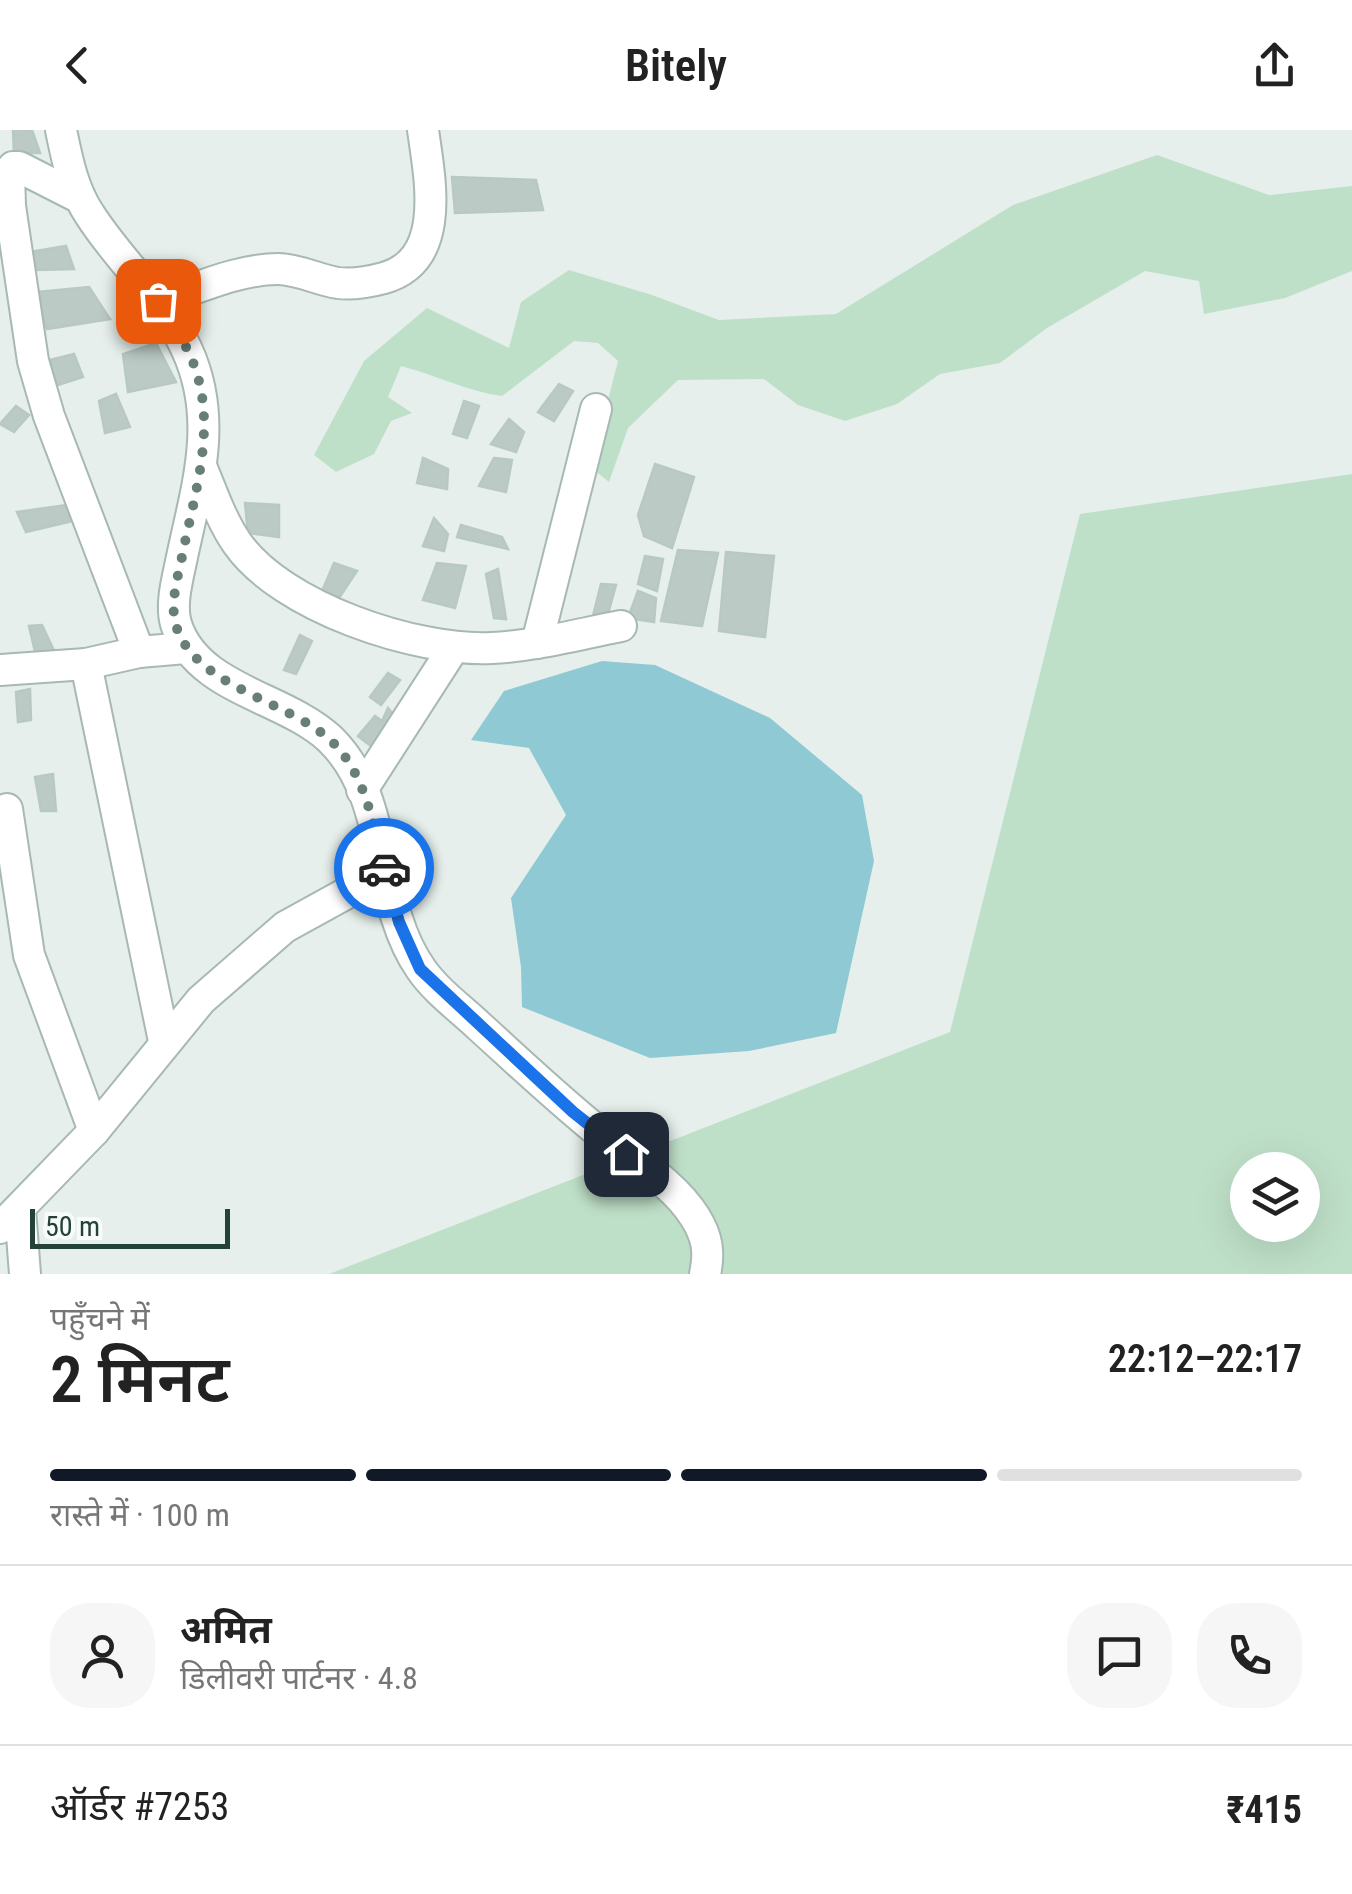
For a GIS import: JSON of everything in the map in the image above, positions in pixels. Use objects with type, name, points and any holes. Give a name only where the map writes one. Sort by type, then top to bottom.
[{"type":"street","points":[[61,130],[80,198],[158,301],[187,349],[200,386],[206,429],[176,585],[174,620],[186,648],[218,676],[302,720],[330,740],[362,790],[399,922],[420,969],[573,1112],[679,1195],[708,1242],[704,1274]]},
{"type":"street","points":[[158,301],[248,272],[280,269],[337,283],[366,283],[408,267],[421,253],[427,236],[430,202],[423,130]]},
{"type":"street","points":[[80,198],[19,167],[5,168],[33,362],[49,416],[140,652]]},
{"type":"street","points":[[537,642],[596,409]]},
{"type":"street","points":[[201,466],[238,544],[256,566],[290,590],[336,614],[454,648],[493,648],[621,626]]},
{"type":"street","points":[[0,670],[86,664],[140,652],[186,648]]},
{"type":"street","points":[[362,790],[454,648]]},
{"type":"street","points":[[86,664],[164,1041]]},
{"type":"street","points":[[7,809],[30,955],[94,1131]]},
{"type":"street","points":[[25,1274],[10,1218],[94,1131],[164,1041],[201,1000],[284,927],[385,872]]},
{"type":"green space","points":[[1157,155],[1269,195],[1352,186],[1352,271],[1285,298],[1204,314],[1199,281],[1145,271],[1047,328],[1000,363],[940,374],[897,404],[845,421],[798,405],[764,379],[678,380],[628,428],[609,482],[584,462],[606,408],[618,361],[598,343],[574,341],[502,396],[401,366],[388,397],[412,413],[391,421],[374,454],[336,472],[314,455],[364,361],[427,308],[509,348],[521,302],[569,270],[719,320],[836,314],[1013,205]]},
{"type":"green space","points":[[1352,474],[1352,1274],[329,1274],[950,1032],[1080,514]]},
{"type":"water","points":[[602,661],[655,665],[770,718],[862,795],[874,861],[836,1033],[749,1051],[650,1058],[522,1007],[521,967],[511,898],[566,815],[529,748],[471,740],[504,691]]},
{"type":"building","points":[[13,130],[32,130],[40,153],[14,153]]},
{"type":"building","points":[[452,177],[536,180],[543,210],[455,213]]},
{"type":"building","points":[[66,246],[74,269],[34,270],[30,252]]},
{"type":"building","points":[[89,287],[110,319],[47,329],[36,292]]},
{"type":"building","points":[[156,343],[176,382],[128,392],[123,354]]},
{"type":"building","points":[[74,354],[83,377],[52,387],[46,361]]},
{"type":"building","points":[[559,384],[573,391],[554,421],[538,412]]},
{"type":"building","points":[[116,394],[130,427],[105,433],[99,401]]},
{"type":"building","points":[[464,401],[479,406],[467,438],[453,434]]},
{"type":"building","points":[[16,406],[29,415],[14,432],[0,424]]},
{"type":"building","points":[[509,419],[524,432],[516,452],[491,444]]},
{"type":"building","points":[[423,458],[448,469],[447,489],[417,483]]},
{"type":"building","points":[[494,458],[512,460],[506,492],[479,486]]},
{"type":"building","points":[[655,464],[694,477],[672,548],[644,536],[638,515]]},
{"type":"building","points":[[245,503],[279,505],[279,537],[248,533]]},
{"type":"building","points":[[66,505],[73,521],[26,532],[17,512]]},
{"type":"building","points":[[434,518],[448,534],[444,551],[423,546]]},
{"type":"building","points":[[461,525],[502,537],[508,549],[457,537]]},
{"type":"building","points":[[678,550],[718,553],[702,626],[661,621]]},
{"type":"building","points":[[726,552],[774,556],[765,637],[719,631]]},
{"type":"building","points":[[645,556],[663,559],[657,591],[638,584]]},
{"type":"building","points":[[334,563],[357,571],[337,601],[320,596]]},
{"type":"building","points":[[437,563],[466,566],[455,608],[423,600]]},
{"type":"building","points":[[498,569],[506,619],[494,618],[486,574]]},
{"type":"building","points":[[601,584],[616,585],[606,621],[593,616]]},
{"type":"building","points":[[638,591],[656,598],[654,622],[628,618]]},
{"type":"building","points":[[42,625],[56,655],[37,660],[29,626]]},
{"type":"building","points":[[300,635],[312,641],[296,674],[284,670]]},
{"type":"building","points":[[388,673],[400,680],[381,705],[370,697]]},
{"type":"building","points":[[30,689],[31,720],[18,722],[16,692]]},
{"type":"building","points":[[388,708],[393,714],[372,747],[358,736],[375,716],[382,721]]},
{"type":"building","points":[[53,774],[56,811],[41,811],[35,777]]},
{"type":"way so far","points":[[158,301],[187,349],[200,386],[206,429],[176,585],[174,620],[186,648],[218,676],[302,720],[330,740],[354,772],[369,804],[384,868]]},
{"type":"route","points":[[384,868],[399,922],[420,969],[573,1112],[626,1154]]}]
